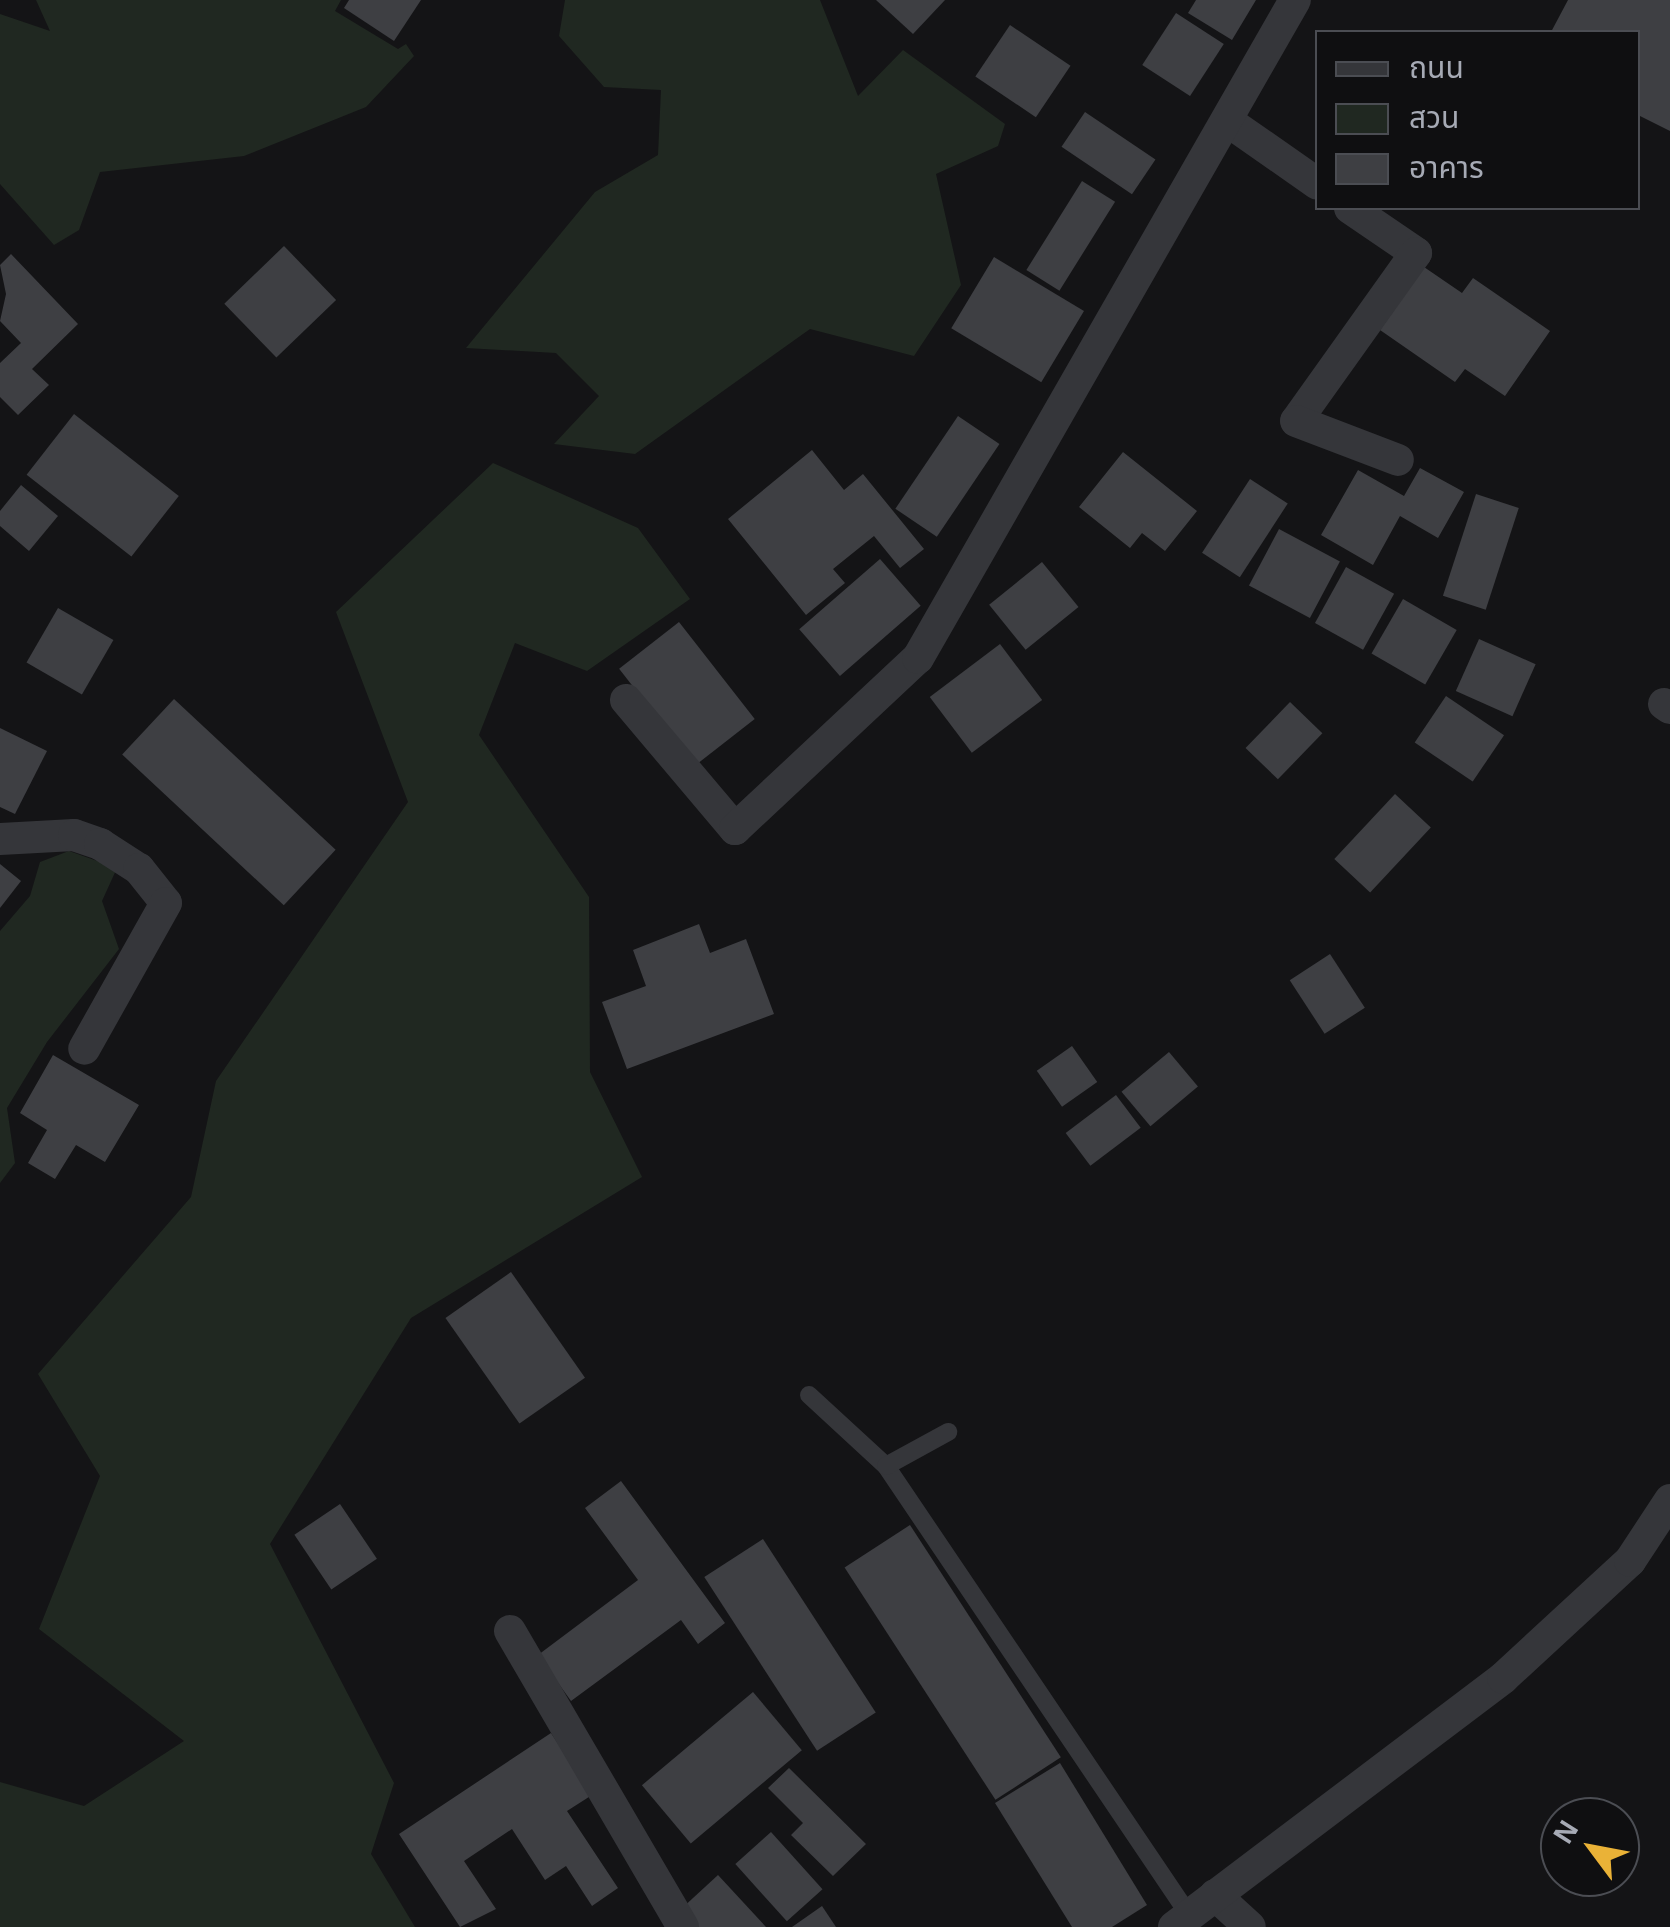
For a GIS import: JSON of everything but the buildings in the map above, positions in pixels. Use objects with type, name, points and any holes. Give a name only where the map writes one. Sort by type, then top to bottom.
[{"type":"street","points":[[626,700],[735,829],[918,658],[1296,0]]},
{"type":"street","points":[[1229,122],[1315,182]]},
{"type":"street","points":[[1353,210],[1416,253],[1296,422],[1398,460]]},
{"type":"street","points":[[0,839],[87,839],[139,869],[166,902],[84,1049]]},
{"type":"street","points":[[1193,1912],[1503,1678],[1630,1561],[1670,1500]]},
{"type":"street","points":[[510,1631],[683,1927]]},
{"type":"street","points":[[1193,1912],[1250,1927]]},
{"type":"lane","points":[[810,1396],[886,1466],[1193,1912]]},
{"type":"lane","points":[[886,1466],[948,1432]]},
{"type":"green space","points":[[36,0],[341,0],[335,11],[398,49],[406,44],[414,56],[366,107],[244,156],[100,172],[79,230],[54,245],[0,184],[0,14],[50,31]]},
{"type":"green space","points":[[565,0],[820,0],[858,96],[903,50],[1005,124],[998,146],[936,174],[961,285],[914,356],[810,329],[635,454],[554,444],[599,396],[556,353],[466,348],[595,192],[658,155],[661,90],[604,87],[559,36]]},
{"type":"green space","points":[[493,463],[638,528],[690,599],[587,671],[515,643],[479,735],[589,897],[590,1072],[642,1177],[411,1318],[270,1544],[394,1783],[371,1854],[415,1927],[0,1927],[0,1782],[84,1806],[184,1741],[39,1629],[100,1476],[38,1374],[191,1197],[216,1081],[408,802],[336,612]]},
{"type":"green space","points":[[69,851],[117,868],[102,901],[119,949],[47,1042],[7,1108],[15,1163],[0,1183],[0,931],[30,896],[40,862]]}]
